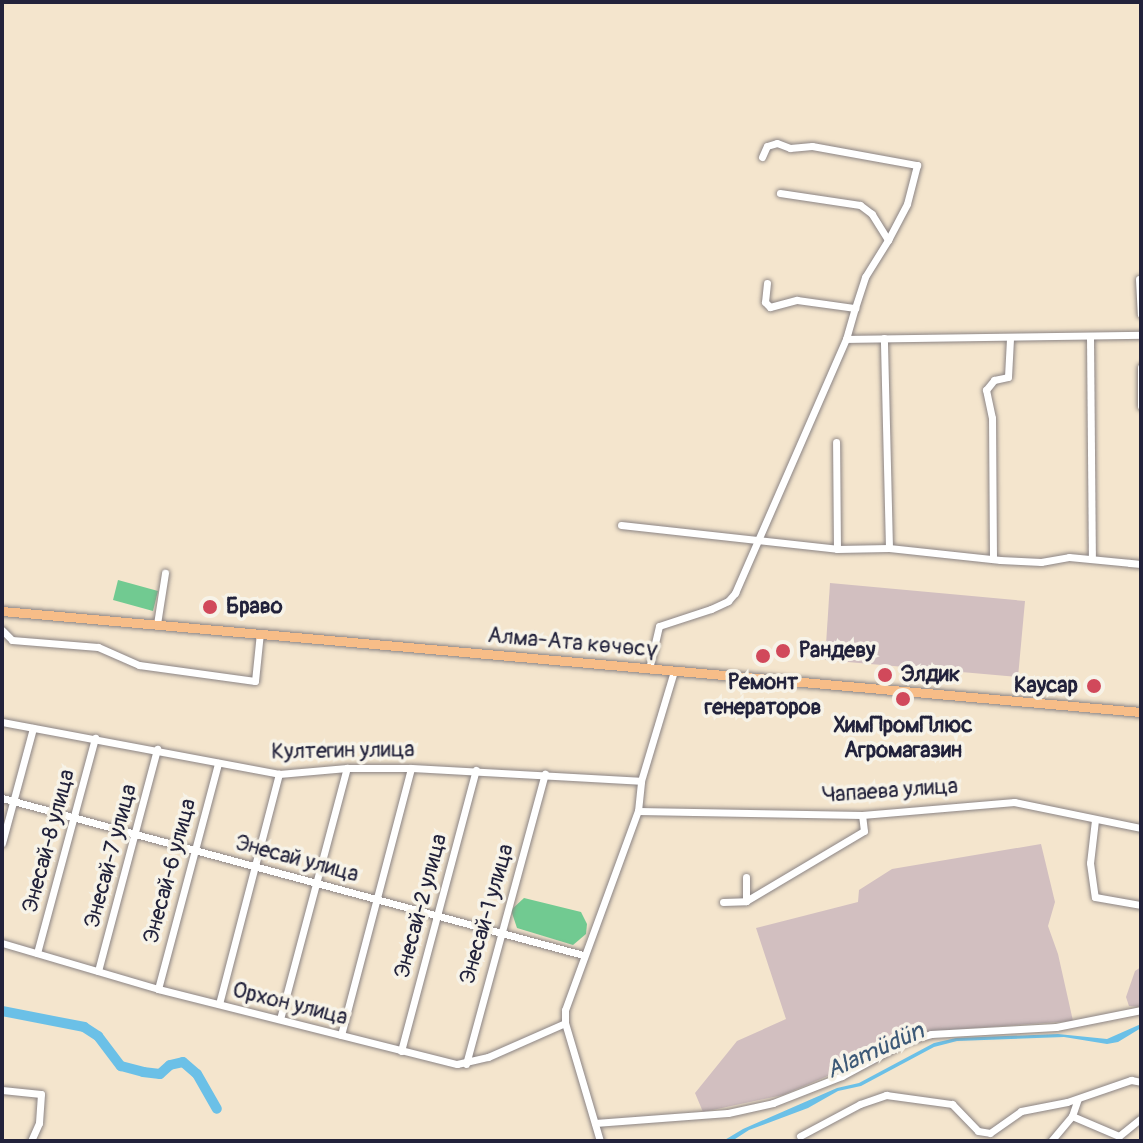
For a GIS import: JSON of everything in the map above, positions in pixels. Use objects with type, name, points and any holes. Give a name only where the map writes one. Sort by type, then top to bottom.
[{"type":"main road","name":"Алма-Ата көчөсү","points":[[2,611],[1141,712]]},
{"type":"street","points":[[649,669],[659,626],[679,622],[728,601],[735,593],[846,339],[865,277],[888,240],[914,183],[917,165],[913,161],[812,146],[790,148],[777,143],[767,146],[762,157]]},
{"type":"street","points":[[780,193],[860,205],[872,214],[888,240]]},
{"type":"street","points":[[1139,279],[1141,314]]},
{"type":"street","points":[[767,283],[765,302],[770,307],[797,300],[855,308]]},
{"type":"street","points":[[846,339],[1141,335]]},
{"type":"street","points":[[1090,337],[1092,559]]},
{"type":"street","points":[[884,338],[889,548]]},
{"type":"street","points":[[993,559],[992,418],[986,390],[994,380],[1008,377],[1010,338]]},
{"type":"street","points":[[1141,367],[1141,406]]},
{"type":"street","points":[[836,442],[837,549]]},
{"type":"street","points":[[621,525],[837,549],[889,548],[1033,562],[1069,557],[1141,564]]},
{"type":"street","points":[[157,624],[165,573]]},
{"type":"street","points":[[2,630],[12,640],[98,647],[139,665],[255,681],[260,633]]},
{"type":"street","points":[[600,1141],[565,1023],[565,1010],[638,811],[641,781],[674,671]]},
{"type":"street","name":"Култегин улица","points":[[2,722],[279,774],[347,768],[411,768],[641,781]]},
{"type":"street","points":[[2,843],[33,728]]},
{"type":"street","name":"Энесай-8 улица","points":[[37,953],[95,738]]},
{"type":"street","name":"Энесай-7 улица","points":[[98,971],[157,749]]},
{"type":"street","name":"Энесай-6 улица","points":[[158,989],[218,763]]},
{"type":"street","points":[[280,1019],[347,768]]},
{"type":"street","points":[[341,1035],[411,768]]},
{"type":"street","name":"Энесай-2 улица","points":[[401,1051],[476,770]]},
{"type":"street","points":[[219,1004],[279,774]]},
{"type":"street","name":"Энесай-1 улица","points":[[466,1064],[545,774]]},
{"type":"street","name":"Энесай улица","points":[[2,798],[583,955]]},
{"type":"street","name":"Чапаева улица","points":[[638,811],[862,815],[1014,802],[1141,828]]},
{"type":"street","points":[[723,902],[746,901],[864,831],[862,815]]},
{"type":"street","points":[[1095,820],[1090,863],[1095,897],[1141,905]]},
{"type":"street","points":[[746,877],[746,901]]},
{"type":"street","name":"Орхон улица","points":[[2,943],[158,989],[401,1051],[466,1064]]},
{"type":"street","points":[[595,1123],[728,1113],[773,1103],[842,1076],[907,1041],[931,1034],[1056,1027],[1141,1010]]},
{"type":"street","points":[[466,1064],[565,1023]]},
{"type":"street","points":[[800,1136],[860,1104],[886,1095],[952,1104],[978,1131],[990,1133],[1021,1111],[1078,1099],[1131,1080],[1141,1082]]},
{"type":"street","points":[[2,1090],[41,1094],[39,1123],[31,1141]]},
{"type":"street","points":[[1051,1141],[1072,1116],[1078,1099]]},
{"type":"street","points":[[1072,1116],[1119,1136],[1141,1118]]},
{"type":"shaded area","points":[[830,583],[1025,601],[1018,677],[825,660]]},
{"type":"shaded area","points":[[1041,844],[1055,902],[1048,926],[1058,954],[1073,1021],[948,1030],[877,1055],[783,1095],[703,1112],[695,1093],[737,1041],[786,1019],[756,928],[858,902],[859,890],[892,869]]},
{"type":"shaded area","points":[[1141,967],[1141,1007],[1129,1006],[1126,997],[1135,971]]},
{"type":"green space","points":[[118,580],[158,591],[153,611],[113,600]]},
{"type":"green space","points":[[524,898],[581,912],[587,924],[586,934],[573,945],[517,928],[511,910]]},
{"type":"water","points":[[1141,1024],[1141,1028],[1118,1042],[1107,1044],[1064,1037],[957,1041],[934,1047],[861,1086],[838,1091],[808,1108],[749,1130],[732,1141],[723,1141],[743,1129],[837,1088],[859,1083],[934,1043],[956,1038],[1058,1034],[1107,1039]]},
{"type":"waterway","name":"Alamüdün","points":[[2,1011],[84,1027],[98,1036],[121,1066],[160,1074],[170,1065],[183,1062],[197,1074],[217,1109]]},
{"type":"place","name":"Браво","points":[[210,607]]},
{"type":"place","name":"Рандеву","points":[[783,651]]},
{"type":"place","name":"Ремонт генераторов","points":[[763,656]]},
{"type":"place","name":"Элдик","points":[[885,675]]},
{"type":"place","name":"Каусар","points":[[1094,686]]},
{"type":"place","name":"ХимПромПлюс Агромагазин","points":[[903,699]]}]
